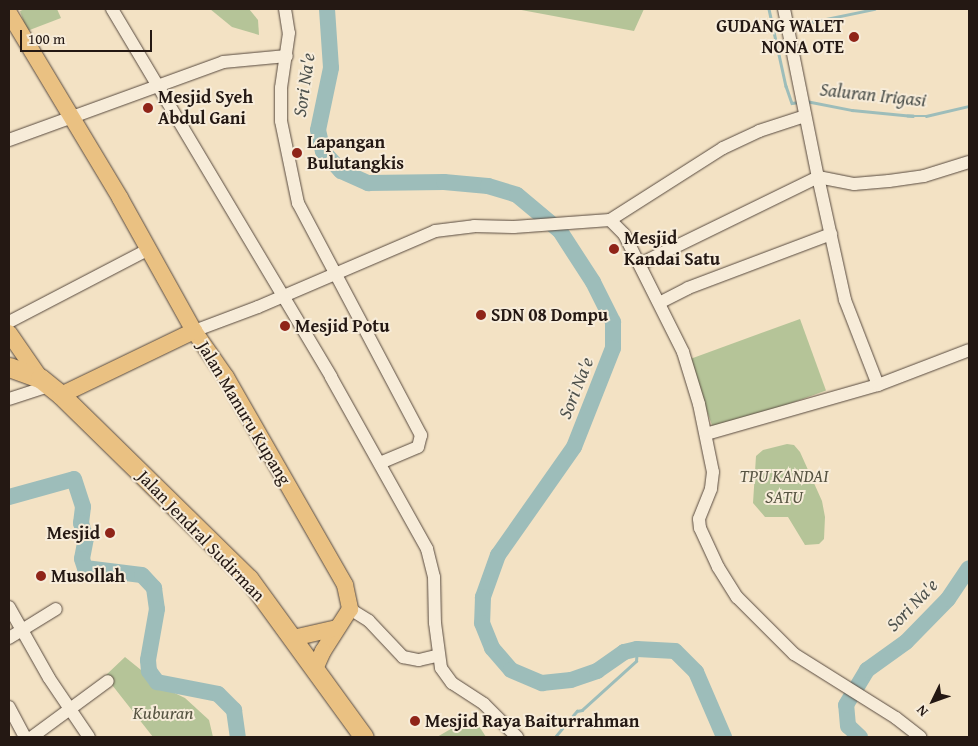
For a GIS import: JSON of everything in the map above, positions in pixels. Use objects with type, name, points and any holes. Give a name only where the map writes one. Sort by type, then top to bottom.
[{"type":"highway","name":"Jalan Jendral Sudirman","points":[[9,366],[50,386],[248,579],[364,737]]},
{"type":"main road","points":[[9,13],[149,249],[194,331]]},
{"type":"main road","name":"Jalan Manuru Kupang","points":[[50,386],[194,331],[226,377],[337,570],[345,585],[350,609]]},
{"type":"main road","points":[[9,334],[50,386]]},
{"type":"main road","points":[[315,670],[337,628],[350,609]]},
{"type":"main road","points":[[293,638],[337,628]]},
{"type":"street","points":[[112,9],[380,463],[432,561],[437,656],[452,683],[484,704],[517,737]]},
{"type":"street","points":[[285,9],[289,28],[280,103],[286,152],[304,218],[421,435],[418,447],[380,463]]},
{"type":"street","points":[[784,9],[845,300],[878,386]]},
{"type":"street","points":[[9,140],[223,62],[287,56]]},
{"type":"street","points":[[194,331],[283,296],[435,231],[474,226],[514,227],[589,220],[610,220],[728,145],[805,116]]},
{"type":"street","points":[[640,264],[818,177],[854,184],[889,181],[924,176],[969,162]]},
{"type":"street","points":[[610,220],[624,234],[661,302],[683,352],[706,434],[713,480],[699,519],[706,544],[737,597],[764,627],[819,672],[896,718],[920,737]]},
{"type":"street","points":[[661,302],[688,288],[831,234]]},
{"type":"street","points":[[9,334],[149,249]]},
{"type":"street","points":[[706,434],[878,386],[969,350]]},
{"type":"street","points":[[9,399],[50,386]]},
{"type":"street","points":[[9,607],[21,632],[89,737]]},
{"type":"street","points":[[9,638],[56,609]]},
{"type":"street","points":[[350,609],[369,622],[403,657],[419,660],[437,656]]},
{"type":"street","points":[[32,737],[71,711],[108,681]]},
{"type":"street","points":[[9,707],[25,737]]},
{"type":"green space","points":[[25,9],[57,9],[61,18],[27,31],[20,11]]},
{"type":"green space","points":[[210,9],[249,9],[258,20],[259,35],[232,27]]},
{"type":"green space","points":[[516,9],[644,9],[634,31]]},
{"type":"green space","points":[[800,319],[826,390],[714,431],[688,360]]},
{"type":"green space","name":"TPU KANDAI SATU","points":[[787,444],[794,445],[800,452],[822,501],[825,517],[824,539],[819,544],[805,545],[788,517],[765,517],[753,503],[756,456],[763,450]]},
{"type":"green space","name":"Kuburan","points":[[125,657],[162,687],[185,698],[209,720],[213,737],[153,737],[105,676]]},
{"type":"green space","points":[[468,719],[477,723],[486,737],[437,737]]},
{"type":"waterway","name":"Sori Na'e","points":[[327,9],[331,68],[318,130],[323,151],[341,171],[368,183],[444,182],[488,186],[517,195],[560,231],[593,282],[613,322],[613,348],[574,447],[498,555],[483,597],[482,623],[492,648],[511,670],[542,683],[571,680],[597,671],[624,652],[637,649],[675,651],[696,672],[724,737]]},
{"type":"waterway","points":[[769,9],[786,86],[792,103],[798,102]]},
{"type":"waterway","points":[[792,26],[874,9]]},
{"type":"waterway","name":"Saluran Irigasi","points":[[806,101],[852,110],[913,116],[908,116],[926,116],[969,106]]},
{"type":"waterway","points":[[9,497],[74,479],[83,507],[81,523],[86,538],[82,559],[85,568],[142,575],[154,588],[157,609],[148,660],[149,671],[157,682],[218,694],[234,710],[238,737]]},
{"type":"waterway","name":"Sori Na'e","points":[[860,737],[848,726],[846,705],[867,670],[906,642],[948,599],[969,568]]},
{"type":"waterway","points":[[555,737],[577,711],[582,710],[636,661],[637,649]]},
{"type":"place","name":"GUDANG WALET NONA OTE","points":[[854,37]]},
{"type":"place","name":"Mesjid Syeh Abdul Gani","points":[[148,108]]},
{"type":"place","name":"Lapangan Bulutangkis","points":[[297,153]]},
{"type":"place","name":"Mesjid Kandai Satu","points":[[614,249]]},
{"type":"place","name":"SDN 08 Dompu","points":[[481,315]]},
{"type":"place","name":"Mesjid Potu","points":[[285,326]]},
{"type":"place","name":"Mesjid","points":[[110,533]]},
{"type":"place","name":"Musollah","points":[[41,576]]},
{"type":"place","name":"Mesjid Raya Baiturrahman","points":[[415,721]]}]
